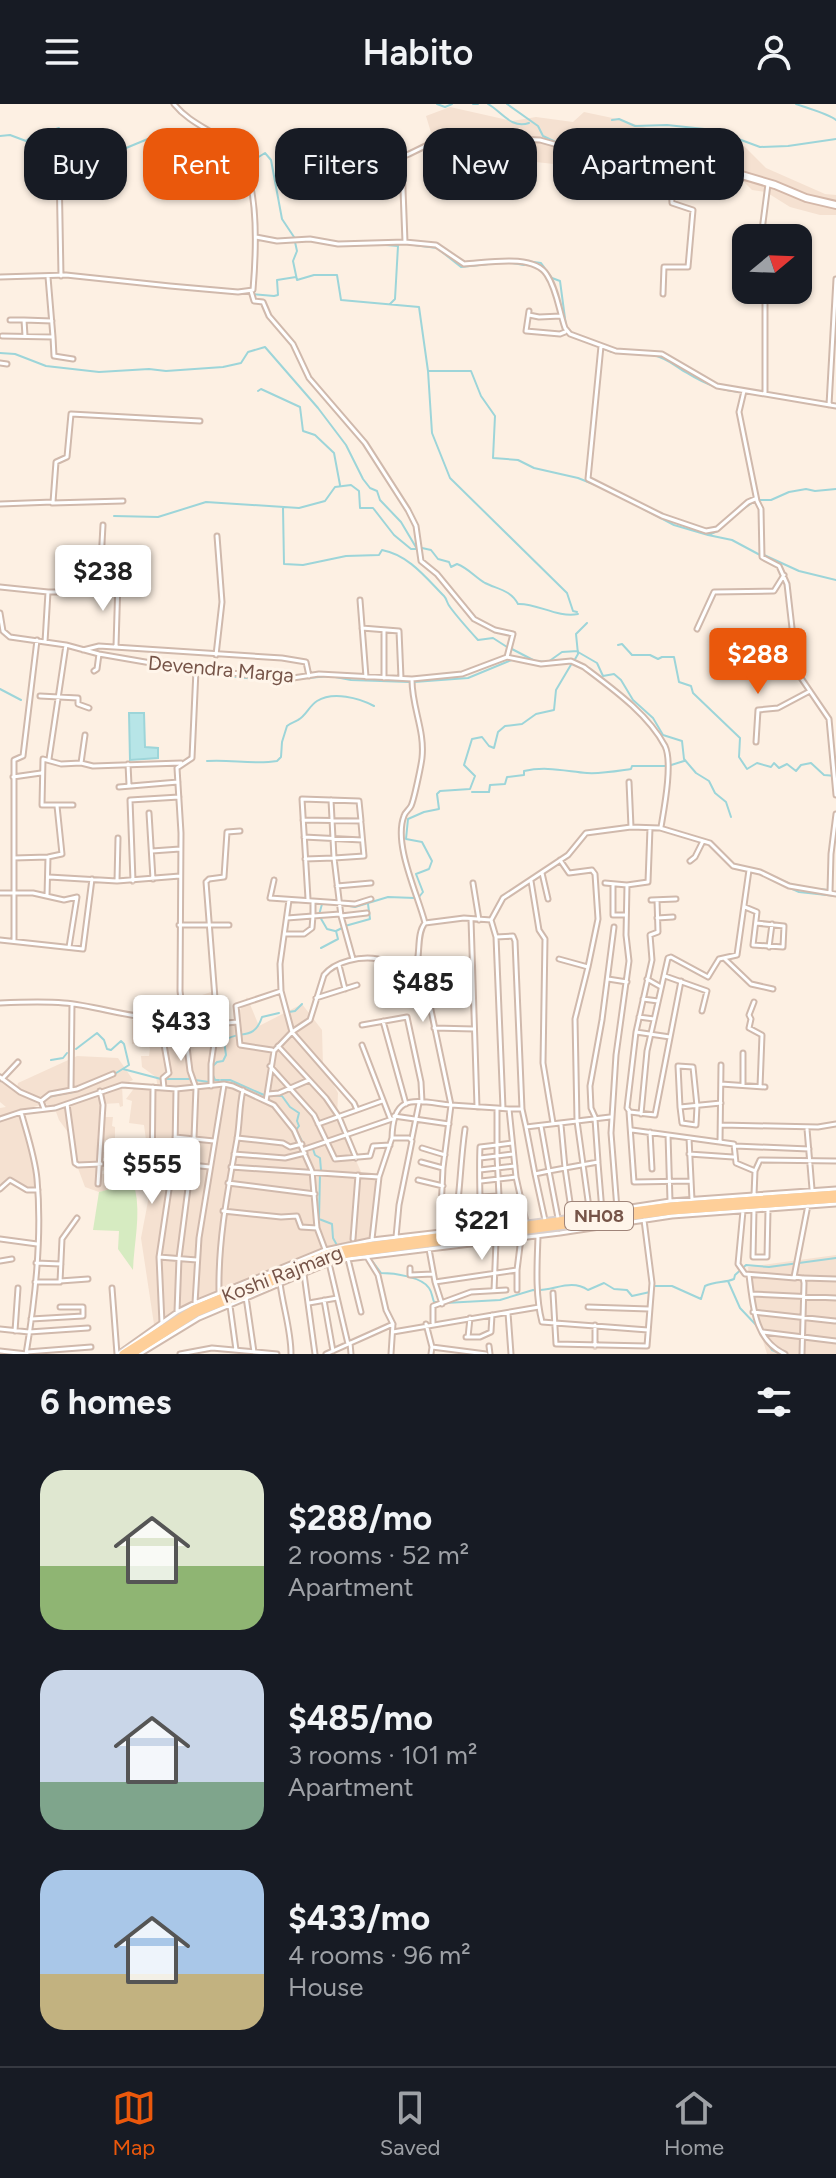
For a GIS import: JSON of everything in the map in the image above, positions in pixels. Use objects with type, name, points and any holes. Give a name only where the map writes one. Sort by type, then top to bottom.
[{"type":"main road","name":"Koshi Rajmarg","points":[[132,1354],[178,1317],[327,1256],[381,1241],[440,1240],[590,1218],[836,1196]]},
{"type":"main road","name":"Koshi Rajmarg","points":[[640,1214],[692,1202],[742,1203]]},
{"type":"main road","name":"Koshi Rajmarg","points":[[503,1232],[521,1235],[538,1233],[590,1218]]},
{"type":"main road","name":"Koshi Rajmarg","points":[[362,1248],[423,1247],[440,1240]]},
{"type":"main road","name":"Koshi Rajmarg","points":[[119,1354],[144,1343]]},
{"type":"street","points":[[174,104],[183,116],[234,149],[242,163],[251,195],[256,237],[251,293],[256,303],[263,302],[269,316],[293,344],[309,378],[371,452],[414,521],[421,561],[437,574],[471,617],[495,630],[513,634],[507,657],[549,664],[571,661],[584,667],[652,725],[666,749],[667,802],[660,828]]},
{"type":"street","points":[[405,242],[404,156],[450,134],[463,132],[553,143]]},
{"type":"street","points":[[744,177],[836,205]]},
{"type":"street","points":[[763,224],[768,184]]},
{"type":"street","points":[[60,200],[61,276]]},
{"type":"street","points":[[663,294],[664,267],[688,267],[693,210],[672,203],[672,200]]},
{"type":"street","points":[[256,237],[277,241],[310,239],[338,244],[405,242],[440,246],[464,264],[509,261],[539,267],[552,283],[566,331],[616,351],[662,354],[708,382],[836,406]]},
{"type":"street","points":[[48,276],[54,356],[73,359]]},
{"type":"street","points":[[0,277],[61,276],[251,293]]},
{"type":"street","points":[[829,405],[836,279]]},
{"type":"street","points":[[765,304],[765,394]]},
{"type":"street","points":[[561,316],[539,317],[529,313],[526,331],[560,334],[566,331]]},
{"type":"street","points":[[10,320],[52,321]]},
{"type":"street","points":[[24,320],[25,336]]},
{"type":"street","points":[[2,336],[53,337]]},
{"type":"street","points":[[601,346],[588,479],[662,516],[706,531],[717,529],[748,502],[756,499]]},
{"type":"street","points":[[0,363],[7,364]]},
{"type":"street","points":[[744,391],[739,412],[756,499],[761,509],[762,557],[779,566],[784,575],[797,672],[829,719],[836,795]]},
{"type":"street","points":[[52,503],[56,462],[67,457],[70,414],[200,421]]},
{"type":"street","points":[[0,504],[123,501]]},
{"type":"street","points":[[100,580],[103,525]]},
{"type":"street","points":[[216,655],[222,602],[217,536]]},
{"type":"street","points":[[697,629],[714,592],[774,591],[784,575]]},
{"type":"street","points":[[0,587],[79,592],[85,583],[118,580],[116,647]]},
{"type":"street","points":[[45,642],[48,592]]},
{"type":"street","points":[[360,600],[366,677]]},
{"type":"street","name":"Devendra Marga","points":[[0,613],[7,636],[196,670],[272,678],[319,674],[412,679],[462,674],[507,657]]},
{"type":"street","points":[[362,628],[400,632],[401,678]]},
{"type":"street","points":[[384,630],[384,678]]},
{"type":"street","points":[[14,940],[14,759],[23,756],[37,640]]},
{"type":"street","points":[[49,759],[66,645]]},
{"type":"street","points":[[83,650],[99,646],[305,661],[309,676]]},
{"type":"street","points":[[94,671],[99,654]]},
{"type":"street","points":[[73,805],[42,805],[43,759],[61,764],[93,766],[189,762],[192,758],[196,670]]},
{"type":"street","points":[[412,679],[413,702],[421,727],[422,760],[412,804],[404,816],[402,838],[406,864],[420,899],[425,923],[419,932],[417,963],[427,991],[451,1105],[443,1168],[440,1240]]},
{"type":"street","points":[[756,742],[758,710],[778,708],[810,691]]},
{"type":"street","points":[[40,696],[78,698],[78,704],[89,708]]},
{"type":"street","points":[[81,763],[85,735]]},
{"type":"street","points":[[181,763],[178,766],[180,991],[190,1071],[196,1088],[194,1138]]},
{"type":"street","points":[[128,764],[129,785]]},
{"type":"street","points":[[13,777],[42,773]]},
{"type":"street","points":[[119,787],[178,782]]},
{"type":"street","points":[[629,782],[631,827]]},
{"type":"street","points":[[133,881],[130,800],[179,797]]},
{"type":"street","points":[[305,859],[364,856],[359,801],[302,799],[305,859],[308,899]]},
{"type":"street","points":[[331,800],[337,886],[353,961]]},
{"type":"street","points":[[14,858],[62,854],[57,805]]},
{"type":"street","points":[[149,813],[153,879]]},
{"type":"street","points":[[830,892],[836,814]]},
{"type":"street","points":[[303,820],[361,821]]},
{"type":"street","points":[[526,1222],[506,1108],[496,937],[491,920],[503,898],[560,860],[575,848],[586,833],[631,827],[660,828],[703,841],[717,848],[733,866],[749,869],[789,886],[836,894]]},
{"type":"street","points":[[605,883],[627,885],[648,882],[650,828]]},
{"type":"street","points":[[211,1086],[217,1024],[206,882],[224,877],[227,832],[240,831]]},
{"type":"street","points":[[304,837],[362,840]]},
{"type":"street","points":[[117,881],[118,838]]},
{"type":"street","points":[[690,861],[703,841]]},
{"type":"street","points":[[152,851],[181,848]]},
{"type":"street","points":[[47,896],[48,857]]},
{"type":"street","points":[[560,860],[569,873],[592,870],[595,874],[598,919],[575,1019],[574,1064],[577,1121],[590,1218]]},
{"type":"street","points":[[641,1114],[651,1034],[670,957],[707,977],[719,959],[737,955],[749,869]]},
{"type":"street","points":[[542,873],[548,899]]},
{"type":"street","points":[[49,877],[133,881],[180,876]]},
{"type":"street","points":[[0,940],[83,949],[92,879]]},
{"type":"street","points":[[274,880],[270,898],[355,904],[371,899]]},
{"type":"street","points":[[531,881],[539,930],[545,939],[543,1063],[553,1123]]},
{"type":"street","points":[[337,886],[371,883]]},
{"type":"street","points":[[473,883],[479,920]]},
{"type":"street","points":[[613,884],[613,915],[626,915]]},
{"type":"street","points":[[617,1209],[612,1116],[616,1055],[629,961],[627,885]]},
{"type":"street","points":[[0,893],[64,900],[77,897],[69,949]]},
{"type":"street","points":[[651,900],[676,899]]},
{"type":"street","points":[[289,900],[280,964],[281,991],[292,1032],[357,1110]]},
{"type":"street","points":[[657,900],[658,932],[650,935],[652,960],[636,1032],[629,1112],[634,1182],[691,1181]]},
{"type":"street","points":[[285,934],[307,932],[312,928],[313,901]]},
{"type":"street","points":[[745,907],[757,912],[753,945],[783,947],[784,926],[756,923]]},
{"type":"street","points":[[287,918],[367,913]]},
{"type":"street","points":[[657,918],[673,917]]},
{"type":"street","points":[[425,923],[447,919],[491,920]]},
{"type":"street","points":[[471,919],[477,1107]]},
{"type":"street","points":[[769,947],[772,924]]},
{"type":"street","points":[[179,925],[229,925]]},
{"type":"street","points":[[602,1211],[596,1119],[591,1108],[590,1086],[614,927]]},
{"type":"street","points":[[496,937],[513,936],[515,941],[522,1109],[545,1220]]},
{"type":"street","points":[[266,1101],[274,1051],[292,1032],[310,1020],[324,975],[339,964],[375,958],[388,976],[414,967],[417,963]]},
{"type":"street","points":[[559,959],[588,967]]},
{"type":"street","points":[[725,959],[751,984],[773,989]]},
{"type":"street","points":[[339,964],[345,989]]},
{"type":"street","points":[[665,976],[708,992],[702,1011]]},
{"type":"street","points":[[608,979],[627,982]]},
{"type":"street","points":[[647,979],[661,987]]},
{"type":"street","points":[[629,1112],[655,1115],[681,981]]},
{"type":"street","points":[[316,998],[357,985]]},
{"type":"street","points":[[274,1051],[242,1046],[238,1036],[236,1006],[281,991]]},
{"type":"street","points":[[643,999],[658,1001]]},
{"type":"street","points":[[721,1084],[763,1087],[762,1035],[749,1028],[749,1015],[754,1002]]},
{"type":"street","points":[[0,1003],[72,1004],[124,1015],[168,1019],[184,1016]]},
{"type":"street","points":[[71,1090],[72,1004]]},
{"type":"street","points":[[362,1025],[404,1016],[408,1020],[421,1082],[421,1102],[396,1237]]},
{"type":"street","points":[[639,1017],[654,1019]]},
{"type":"street","points":[[383,1021],[406,1104]]},
{"type":"street","points":[[217,1024],[237,1022]]},
{"type":"street","points":[[434,1028],[474,1029]]},
{"type":"street","points":[[636,1032],[670,1037]]},
{"type":"street","points":[[150,1040],[188,1038]]},
{"type":"street","points":[[163,1039],[169,1073],[163,1078],[164,1088]]},
{"type":"street","points":[[362,1045],[392,1118]]},
{"type":"street","points":[[278,1046],[339,1117],[356,1158]]},
{"type":"street","points":[[743,1053],[743,1085]]},
{"type":"street","points":[[18,1062],[1,1078],[20,1092],[41,1101],[44,1109]]},
{"type":"street","points":[[720,1142],[721,1065]]},
{"type":"street","points":[[270,1066],[314,1115],[335,1159],[372,1155],[373,1146],[390,1145]]},
{"type":"street","points":[[678,1066],[693,1067],[697,1106],[696,1125],[682,1123],[678,1066]]},
{"type":"street","points":[[41,1101],[50,1094],[71,1090],[113,1074]]},
{"type":"street","points":[[267,1095],[291,1089],[309,1080]]},
{"type":"street","points":[[195,1303],[197,1260],[224,1084]]},
{"type":"street","points":[[0,1119],[67,1104],[122,1085],[176,1089],[224,1084],[266,1101],[285,1116],[302,1144],[312,1171],[317,1228],[351,1354]]},
{"type":"street","points":[[152,1183],[153,1087]]},
{"type":"street","points":[[162,1323],[159,1257],[175,1137],[176,1089]]},
{"type":"street","points":[[211,1304],[219,1293],[223,1211],[243,1090]]},
{"type":"street","points":[[98,1184],[103,1105],[100,1091]]},
{"type":"street","points":[[318,1124],[383,1101]]},
{"type":"street","points":[[372,1240],[379,1177],[392,1138],[392,1118],[396,1110],[406,1104],[421,1102],[522,1109]]},
{"type":"street","points":[[680,1107],[721,1103]]},
{"type":"street","points":[[67,1104],[75,1163],[101,1164]]},
{"type":"street","points":[[494,1291],[496,1241],[503,1232],[498,1179],[497,1108]]},
{"type":"street","points":[[21,1112],[37,1173],[38,1190],[35,1282],[27,1353]]},
{"type":"street","points":[[526,1127],[612,1116]]},
{"type":"street","points":[[234,1154],[285,1158],[392,1118],[449,1124]]},
{"type":"street","points":[[561,1123],[572,1216]]},
{"type":"street","points":[[721,1125],[806,1127],[836,1124]]},
{"type":"street","points":[[541,1126],[558,1218]]},
{"type":"street","points":[[792,1278],[812,1198],[806,1127]]},
{"type":"street","points":[[454,1231],[460,1206],[458,1184],[465,1129]]},
{"type":"street","points":[[632,1130],[735,1146],[809,1149]]},
{"type":"street","points":[[650,1132],[652,1169]]},
{"type":"street","points":[[668,1135],[670,1201]]},
{"type":"street","points":[[175,1137],[214,1141]]},
{"type":"street","points":[[237,1138],[283,1143],[290,1147],[302,1144]]},
{"type":"street","points":[[392,1138],[412,1138]]},
{"type":"street","points":[[550,1231],[640,1214],[670,1201],[692,1202],[689,1138]]},
{"type":"street","points":[[500,1206],[480,1207],[480,1147],[512,1143]]},
{"type":"street","points":[[735,1146],[737,1164],[755,1171]]},
{"type":"street","points":[[422,1148],[445,1155]]},
{"type":"street","points":[[480,1158],[513,1154]]},
{"type":"street","points":[[689,1154],[735,1157]]},
{"type":"street","points":[[173,1156],[191,1165],[210,1167]]},
{"type":"street","points":[[754,1195],[755,1171],[760,1160],[836,1161]]},
{"type":"street","points":[[421,1162],[443,1168]]},
{"type":"street","points":[[535,1174],[598,1162]]},
{"type":"street","points":[[177,1312],[179,1258],[191,1165]]},
{"type":"street","points":[[480,1170],[515,1166]]},
{"type":"street","points":[[231,1167],[379,1177]]},
{"type":"street","points":[[152,1172],[171,1171]]},
{"type":"street","points":[[358,1175],[362,1248],[378,1275],[386,1310],[393,1324],[391,1354]]},
{"type":"street","points":[[481,1181],[516,1177]]},
{"type":"street","points":[[0,1189],[12,1180],[27,1190],[38,1190]]},
{"type":"street","points":[[418,1180],[443,1186]]},
{"type":"street","points":[[228,1183],[315,1194]]},
{"type":"street","points":[[742,1203],[754,1195],[812,1198]]},
{"type":"street","points":[[480,1197],[499,1196]]},
{"type":"street","points":[[742,1203],[754,1210],[768,1209],[812,1198]]},
{"type":"street","points":[[742,1203],[738,1264],[741,1270],[749,1275],[836,1279]]},
{"type":"street","points":[[440,1240],[454,1231],[503,1232],[526,1222],[572,1216],[590,1218],[602,1211],[617,1209],[640,1214]]},
{"type":"street","points":[[754,1210],[753,1257],[767,1257],[768,1209]]},
{"type":"street","points":[[223,1211],[297,1216],[301,1227],[317,1228]]},
{"type":"street","points":[[553,1293],[556,1344],[647,1346],[652,1285],[640,1214]]},
{"type":"street","points":[[60,1281],[62,1239],[77,1218]]},
{"type":"street","points":[[538,1233],[536,1289],[542,1322],[648,1330]]},
{"type":"street","points":[[517,1290],[521,1235]]},
{"type":"street","points":[[219,1293],[327,1256],[348,1259],[372,1240],[396,1237],[496,1241]]},
{"type":"street","points":[[0,1239],[37,1244]]},
{"type":"street","points":[[423,1247],[442,1304]]},
{"type":"street","points":[[140,1354],[144,1343],[177,1312],[195,1303],[230,1304],[304,1274],[327,1256]]},
{"type":"street","points":[[159,1257],[197,1260]]},
{"type":"street","points":[[0,1261],[12,1259]]},
{"type":"street","points":[[348,1259],[361,1312]]},
{"type":"street","points":[[35,1263],[61,1264]]},
{"type":"street","points":[[410,1268],[410,1275],[433,1274]]},
{"type":"street","points":[[435,1282],[517,1270]]},
{"type":"street","points":[[304,1274],[315,1354]]},
{"type":"street","points":[[749,1275],[755,1319],[775,1349],[785,1354]]},
{"type":"street","points":[[802,1354],[803,1278]]},
{"type":"street","points":[[35,1282],[88,1279]]},
{"type":"street","points":[[280,1283],[291,1337],[291,1354]]},
{"type":"street","points":[[15,1331],[18,1288]]},
{"type":"street","points":[[112,1288],[119,1354]]},
{"type":"street","points":[[433,1323],[431,1308],[471,1292],[506,1290]]},
{"type":"street","points":[[751,1294],[836,1298]]},
{"type":"street","points":[[246,1297],[257,1353]]},
{"type":"street","points":[[309,1303],[338,1298]]},
{"type":"street","points":[[324,1300],[333,1351]]},
{"type":"street","points":[[230,1304],[236,1350]]},
{"type":"street","points":[[31,1319],[83,1316],[83,1307],[60,1307]]},
{"type":"street","points":[[393,1332],[539,1307]]},
{"type":"street","points":[[588,1307],[649,1309]]},
{"type":"street","points":[[753,1312],[835,1321]]},
{"type":"street","points":[[508,1313],[511,1354]]},
{"type":"street","points":[[470,1318],[467,1337],[480,1337],[491,1332],[492,1315]]},
{"type":"street","points":[[326,1354],[393,1324]]},
{"type":"street","points":[[426,1324],[431,1354]]},
{"type":"street","points":[[595,1325],[595,1346]]},
{"type":"street","points":[[0,1329],[29,1332],[88,1328]]},
{"type":"street","points":[[763,1332],[836,1341]]},
{"type":"street","points":[[432,1347],[488,1354],[489,1346]]},
{"type":"street","points":[[0,1351],[64,1352],[91,1347]]},
{"type":"street","points":[[180,1354],[212,1348],[277,1354]]},
{"type":"shaded area","points":[[450,107],[512,121],[536,117],[573,122],[584,112],[646,128],[553,128],[553,164],[537,162],[537,128],[430,128],[426,116]]},
{"type":"shaded area","points":[[744,146],[766,168],[825,194],[836,195],[836,215],[820,215],[790,207],[766,192],[752,190],[744,182]]},
{"type":"shaded area","points":[[214,991],[213,1022],[235,1020],[247,997],[259,1026],[302,1004],[322,1030],[323,1066],[338,1093],[337,1118],[362,1174],[379,1176],[372,1248],[330,1258],[155,1331],[141,1238],[149,1196],[153,1193],[144,1125],[129,1123],[132,1101],[126,1099],[135,1087],[158,1088],[156,1077],[142,1067],[141,1056],[149,1056],[150,1048],[143,1042],[132,1044],[132,1020],[146,1017],[150,1041],[164,1039],[163,1029],[168,1027],[168,1019],[196,1011],[199,996]]},
{"type":"shaded area","points":[[77,1056],[118,1058],[133,1080],[122,1085],[123,1106],[120,1107],[119,1103],[104,1104],[104,1117],[113,1117],[115,1140],[103,1141],[103,1152],[120,1154],[120,1158],[103,1158],[103,1161],[115,1163],[114,1167],[102,1171],[102,1174],[142,1175],[116,1188],[99,1192],[85,1187],[70,1135],[55,1109],[17,1088],[18,1083]]},
{"type":"shaded area","points":[[0,1082],[40,1105],[0,1118],[0,1108],[6,1107],[0,1102]]},
{"type":"shaded area","points":[[21,1113],[38,1190],[26,1189],[12,1179],[0,1184],[0,1121]]},
{"type":"shaded area","points":[[836,1255],[836,1354],[767,1354],[753,1308],[748,1267]]},
{"type":"green space","points":[[118,1187],[135,1189],[137,1199],[133,1270],[118,1249],[119,1231],[93,1230],[99,1192]]},
{"type":"water","points":[[129,713],[144,713],[145,747],[158,748],[158,758],[130,760]]},
{"type":"waterway","points":[[437,104],[445,107],[452,104]]},
{"type":"waterway","points":[[473,104],[478,104]]},
{"type":"waterway","points":[[488,104],[512,122],[529,123]]},
{"type":"waterway","points":[[507,104],[538,126],[543,136],[553,141]]},
{"type":"waterway","points":[[796,104],[836,120]]},
{"type":"waterway","points":[[612,120],[619,119],[635,126],[667,125],[714,130],[760,147],[836,139]]},
{"type":"waterway","points":[[0,136],[10,135],[26,141],[39,133],[59,128],[64,135],[82,142],[94,140],[98,149],[114,153],[143,141]]},
{"type":"waterway","points":[[259,157],[265,153],[271,160],[282,219],[294,237]]},
{"type":"waterway","points":[[295,242],[297,251],[293,261],[297,280],[314,275],[337,275],[341,300],[419,307],[432,433],[450,478],[567,593],[573,611],[577,612]]},
{"type":"waterway","points":[[318,242],[341,246],[367,244]]},
{"type":"waterway","points":[[374,244],[398,246],[399,243],[437,248],[461,267],[507,262],[524,265]]},
{"type":"waterway","points":[[390,304],[395,299],[398,246]]},
{"type":"waterway","points":[[526,261],[541,263],[552,278],[560,281],[566,326]]},
{"type":"waterway","points":[[231,292],[274,296],[278,295],[277,280],[296,277]]},
{"type":"waterway","points":[[569,332],[600,347]]},
{"type":"waterway","points":[[0,353],[15,354],[46,366],[99,372],[166,371],[241,363],[248,352],[265,347],[346,445],[363,479],[377,491],[380,500],[401,522],[417,549]]},
{"type":"waterway","points":[[602,348],[612,352],[635,353]]},
{"type":"waterway","points":[[653,355],[706,383],[741,392]]},
{"type":"waterway","points":[[429,371],[471,371],[481,396],[495,416],[493,458],[518,460],[534,468],[578,478],[608,490]]},
{"type":"waterway","points":[[258,391],[261,389],[300,407],[303,431],[315,435],[334,453],[340,485]]},
{"type":"waterway","points":[[744,392],[765,396]]},
{"type":"waterway","points":[[782,395],[811,400]]},
{"type":"waterway","points":[[114,516],[158,517],[206,502],[299,508],[325,501],[335,487],[351,485],[359,491],[360,508],[373,508],[394,535],[411,549],[416,549]]},
{"type":"waterway","points":[[758,500],[771,500],[806,489],[836,489]]},
{"type":"waterway","points":[[617,495],[674,525],[708,535],[718,531]]},
{"type":"waterway","points":[[743,509],[755,501]]},
{"type":"waterway","points":[[283,508],[284,564],[303,565],[346,556],[379,555],[382,550],[392,553],[424,575],[478,640],[493,638],[507,647]]},
{"type":"waterway","points":[[708,535],[732,540],[760,555]]},
{"type":"waterway","points":[[422,548],[431,550],[438,559],[449,562],[451,567],[457,564],[485,583],[508,593],[518,604],[562,614],[578,614]]},
{"type":"waterway","points":[[764,555],[799,571],[836,580]]},
{"type":"waterway","points":[[574,661],[578,654],[576,634],[587,623]]},
{"type":"waterway","points":[[618,645],[622,644],[632,655],[650,655],[658,659],[674,657],[679,682],[691,686],[693,693],[740,738],[739,757],[747,769],[757,763],[771,767],[774,763],[779,768],[787,764],[796,771],[801,765],[811,763],[824,775],[836,776]]},
{"type":"waterway","points":[[510,648],[535,661],[548,662],[562,652],[578,651]]},
{"type":"waterway","points":[[578,652],[597,663],[603,676],[614,674],[621,680],[633,700],[653,718],[663,735],[682,741],[684,759],[696,773],[709,781],[715,793],[726,802],[731,817]]},
{"type":"waterway","points":[[414,682],[468,678],[514,659]]},
{"type":"waterway","points":[[419,897],[423,892],[416,874],[429,869],[432,861],[422,842],[406,839],[408,819],[439,809],[437,794],[440,791],[470,789],[475,776],[464,765],[472,739],[482,737],[494,748],[498,732],[505,726],[522,724],[536,714],[554,710],[556,690],[572,663]]},
{"type":"waterway","points":[[174,669],[194,672]]},
{"type":"waterway","points":[[198,673],[274,681],[330,676],[351,680],[410,682]]},
{"type":"waterway","points":[[0,689],[21,700]]},
{"type":"waterway","points":[[207,761],[277,761],[281,757],[287,726],[323,698],[346,697],[374,706]]},
{"type":"waterway","points":[[668,766],[684,761]]},
{"type":"waterway","points":[[472,792],[489,792],[490,785],[505,784],[507,777],[524,775],[524,771],[548,769],[598,773],[631,769],[632,766],[665,766]]},
{"type":"waterway","points":[[771,876],[795,886]]},
{"type":"waterway","points":[[768,878],[799,892],[836,896]]},
{"type":"waterway","points":[[817,889],[828,890]]},
{"type":"waterway","points":[[344,905],[355,907],[388,897],[415,898]]},
{"type":"waterway","points":[[319,915],[325,903]]},
{"type":"waterway","points":[[345,926],[370,919],[368,904]]},
{"type":"waterway","points":[[320,917],[327,929],[335,931]]},
{"type":"waterway","points":[[321,948],[338,939],[336,931],[342,928]]},
{"type":"waterway","points":[[289,1012],[302,1004]]},
{"type":"waterway","points":[[212,1067],[223,1061],[226,1055],[224,1041],[255,1030],[262,1017],[279,1013]]},
{"type":"waterway","points":[[76,1049],[97,1033],[107,1049],[111,1050],[121,1041],[129,1065],[113,1075]]},
{"type":"waterway","points":[[51,1060],[63,1058],[67,1053]]},
{"type":"waterway","points":[[123,1069],[161,1079]]},
{"type":"waterway","points":[[212,1073],[215,1080],[219,1080]]},
{"type":"waterway","points":[[166,1079],[189,1079]]},
{"type":"waterway","points":[[195,1080],[209,1082]]},
{"type":"waterway","points":[[221,1080],[230,1080],[264,1095]]},
{"type":"waterway","points":[[47,1098],[86,1087]]},
{"type":"waterway","points":[[268,1095],[282,1096],[299,1113],[296,1130],[303,1143]]},
{"type":"waterway","points":[[313,1149],[320,1158],[321,1170]]},
{"type":"waterway","points":[[320,1174],[319,1219],[332,1224],[333,1238],[338,1247]]},
{"type":"waterway","points":[[370,1258],[381,1273],[407,1276],[425,1284],[434,1302],[439,1302]]},
{"type":"waterway","points":[[653,1286],[672,1286],[701,1299],[705,1286],[734,1279],[746,1265],[769,1267],[836,1258]]},
{"type":"waterway","points":[[728,1281],[740,1308],[757,1326],[772,1350],[781,1354]]},
{"type":"waterway","points":[[445,1303],[500,1300],[533,1290],[568,1285],[588,1290],[604,1283],[614,1289],[627,1290],[632,1296],[650,1292]]}]
